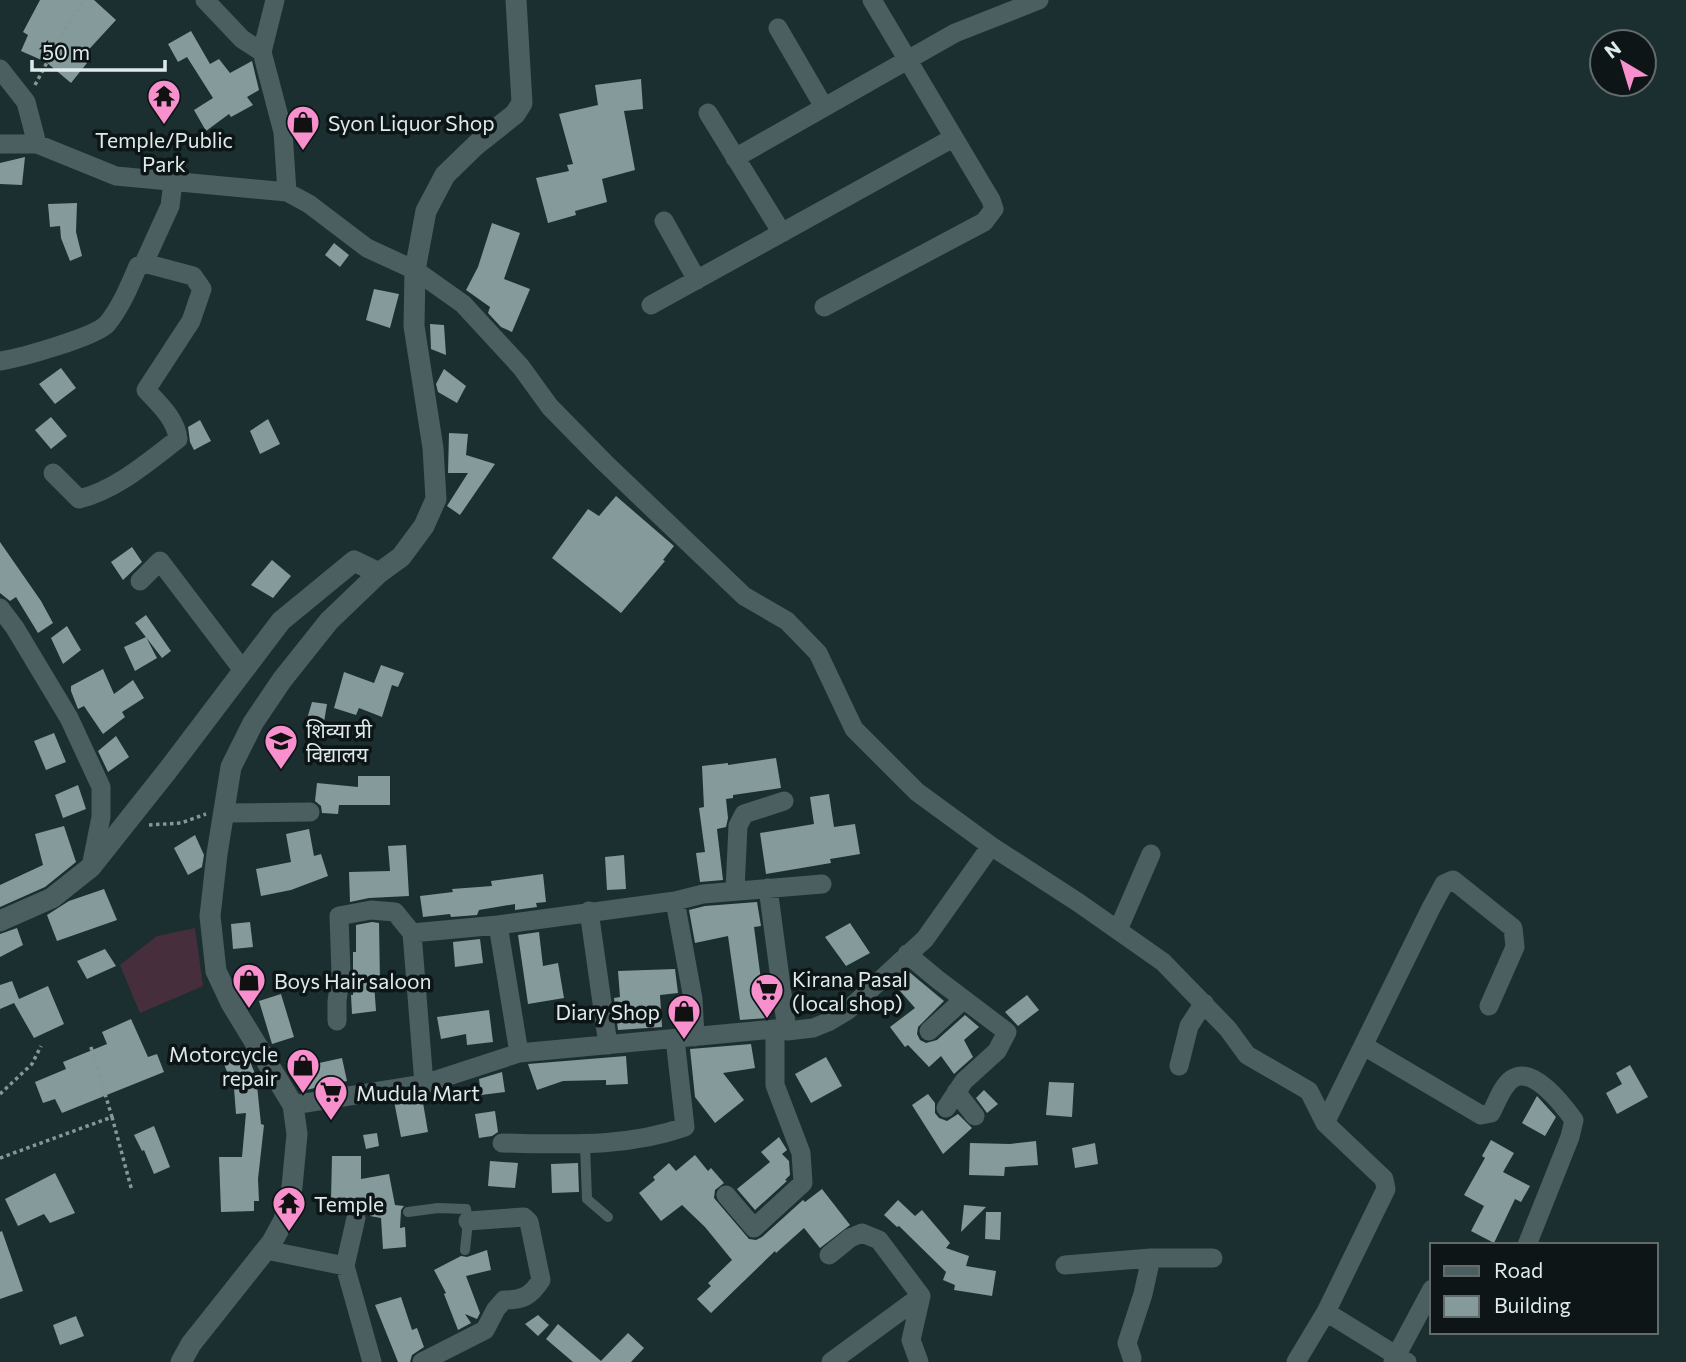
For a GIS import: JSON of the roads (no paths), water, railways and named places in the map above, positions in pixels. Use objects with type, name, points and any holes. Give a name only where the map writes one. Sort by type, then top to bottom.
[{"type":"main road","points":[[181,1362],[191,1344],[266,1250],[284,1220],[292,1187],[297,1134],[293,1105],[231,1003],[216,971],[210,916],[231,766],[253,723],[282,680],[329,621],[379,573],[401,557],[424,526],[436,499],[433,448],[414,326],[415,270],[426,211],[445,175],[476,145],[515,114],[522,103],[516,0]]},
{"type":"main road","points":[[0,921],[52,898],[91,867],[281,621],[354,561],[379,573]]},
{"type":"street","points":[[205,0],[242,39],[262,52]]},
{"type":"street","points":[[275,0],[262,52],[283,132],[287,192]]},
{"type":"street","points":[[824,307],[984,222],[994,209],[872,0]]},
{"type":"street","points":[[735,158],[955,33],[1039,0]]},
{"type":"street","points":[[778,28],[824,107]]},
{"type":"street","points":[[0,69],[26,102],[37,144]]},
{"type":"street","points":[[708,113],[782,233]]},
{"type":"street","points":[[651,306],[953,138]]},
{"type":"street","points":[[0,144],[37,144],[117,176],[287,192],[309,204],[367,248],[415,270],[463,304],[521,367],[550,407],[744,596],[787,621],[818,653],[854,729],[917,792],[991,846],[1163,962],[1228,1029],[1247,1055],[1308,1091],[1325,1123],[1384,1179],[1386,1189],[1326,1312],[1296,1362]]},
{"type":"street","points":[[0,361],[42,351],[106,326],[138,266],[144,263],[170,206],[173,182]]},
{"type":"street","points":[[664,222],[697,280]]},
{"type":"street","points":[[53,472],[79,499],[99,494],[146,464],[178,439],[177,429],[146,390],[191,321],[202,289],[193,276],[144,263]]},
{"type":"street","points":[[140,582],[160,561],[242,669]]},
{"type":"street","points":[[0,608],[69,718],[101,788],[101,817],[91,867]]},
{"type":"street","points":[[735,890],[738,826],[744,814],[785,801]]},
{"type":"street","points":[[225,813],[310,812]]},
{"type":"street","points":[[293,1105],[424,1084],[519,1054],[813,1028],[839,1016],[925,939],[991,846]]},
{"type":"street","points":[[1118,930],[1151,854]]},
{"type":"street","points":[[1325,1123],[1431,908],[1444,884],[1453,880],[1513,928],[1515,947],[1489,1006]]},
{"type":"street","points":[[412,933],[498,925],[675,901],[735,890],[822,884]]},
{"type":"street","points":[[726,1195],[754,1227],[803,1182],[801,1153],[775,1085],[781,1030],[768,888]]},
{"type":"street","points":[[502,1143],[585,1145],[646,1139],[685,1127],[685,1038],[693,999],[675,901]]},
{"type":"street","points":[[337,1021],[341,973],[339,916],[371,910],[395,912],[412,933],[424,1084]]},
{"type":"street","points":[[589,911],[608,1045]]},
{"type":"street","points":[[498,925],[519,1054]]},
{"type":"street","points":[[907,954],[1007,1032],[997,1051],[964,1081],[951,1100],[975,1116]]},
{"type":"street","points":[[929,1031],[964,1000]]},
{"type":"street","points":[[1179,1066],[1189,1026],[1204,1003]]},
{"type":"street","points":[[1363,1046],[1481,1115],[1491,1113],[1506,1085],[1522,1075],[1534,1079],[1561,1102],[1574,1120],[1570,1137],[1528,1243]]},
{"type":"street","points":[[422,1362],[485,1330],[504,1300],[522,1300],[534,1291],[541,1280],[529,1222],[524,1217],[468,1221]]},
{"type":"street","points":[[356,1218],[345,1266],[373,1362]]},
{"type":"street","points":[[830,1255],[850,1238],[862,1234],[879,1240],[921,1296],[911,1340],[919,1362]]},
{"type":"street","points":[[266,1250],[345,1266]]},
{"type":"street","points":[[1065,1265],[1151,1258],[1213,1258]]},
{"type":"street","points":[[1134,1361],[1127,1343],[1151,1258]]},
{"type":"street","points":[[1326,1312],[1399,1360],[1430,1293]]},
{"type":"street","points":[[831,1362],[921,1296]]},
{"type":"lane","points":[[585,1145],[587,1199],[608,1217]]},
{"type":"lane","points":[[408,1212],[438,1208],[466,1209],[468,1221],[465,1251]]},
{"type":"place","name":"Temple/Public Park","points":[[164,126]]},
{"type":"place","name":"Syon Liquor Shop","points":[[303,152]]},
{"type":"place","name":"शिव्या प्री विद्यालय","points":[[281,771]]},
{"type":"place","name":"Boys Hair saloon","points":[[249,1010]]},
{"type":"place","name":"Kirana Pasal (local shop)","points":[[767,1020]]},
{"type":"place","name":"Diary Shop","points":[[684,1041]]},
{"type":"place","name":"Motorcycle repair","points":[[303,1095]]},
{"type":"place","name":"Mudula Mart","points":[[331,1122]]},
{"type":"place","name":"Temple","points":[[289,1233]]}]
